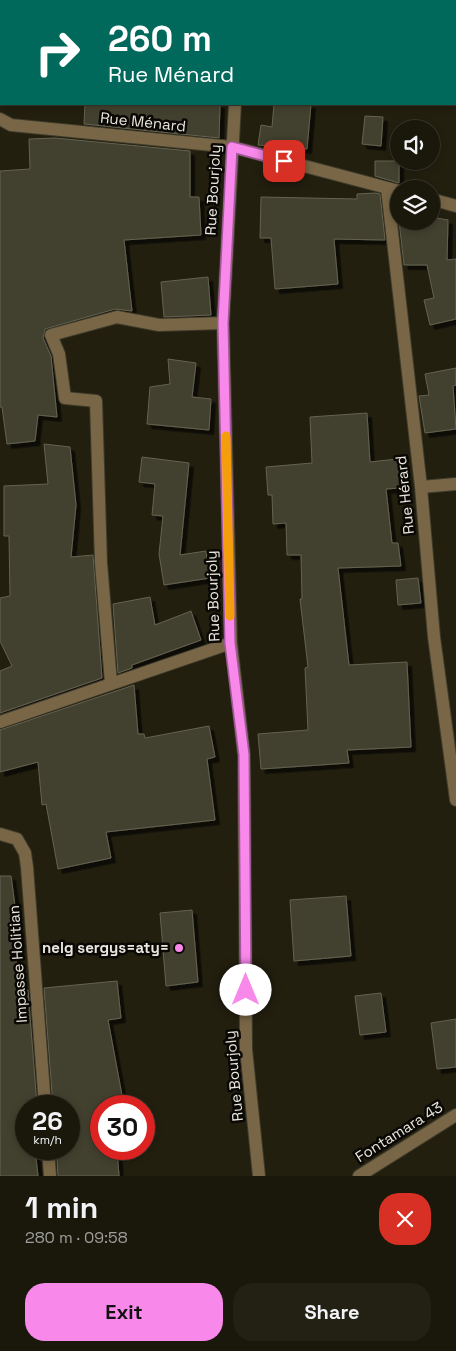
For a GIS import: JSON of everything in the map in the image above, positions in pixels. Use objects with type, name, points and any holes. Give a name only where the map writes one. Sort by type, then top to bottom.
[{"type":"street","name":"Rue Bourjoly","points":[[235,105],[223,323],[230,643],[244,755],[246,1049],[260,1176]]},
{"type":"street","name":"Rue Ménard","points":[[0,119],[11,125],[232,147],[390,188]]},
{"type":"street","points":[[440,202],[456,206]]},
{"type":"street","name":"Rue Hérard","points":[[397,230],[434,637],[456,800]]},
{"type":"street","points":[[111,683],[101,563],[96,401],[65,398],[59,354],[51,335],[117,317],[159,325],[223,323]]},
{"type":"street","points":[[421,487],[456,484]]},
{"type":"street","points":[[0,722],[230,643]]},
{"type":"street","name":"Impasse Holitian","points":[[0,834],[17,839],[25,853],[28,867],[44,1095]]},
{"type":"street","name":"Fontamara 43","points":[[359,1176],[456,1115]]},
{"type":"street","points":[[49,1160],[50,1176]]},
{"type":"building","points":[[85,105],[220,105],[219,138],[84,124]]},
{"type":"building","points":[[274,105],[311,105],[307,149],[258,145],[261,125],[272,127]]},
{"type":"building","points":[[365,116],[383,117],[381,146],[362,144]]},
{"type":"building","points":[[55,138],[190,151],[190,197],[199,197],[201,235],[124,240],[132,311],[115,309],[45,329],[43,338],[51,356],[57,417],[38,415],[35,441],[7,444],[2,407],[0,407],[0,171],[30,169],[29,139]]},
{"type":"building","points":[[375,161],[390,161],[390,170],[399,170],[399,180],[390,180],[375,176]]},
{"type":"building","points":[[357,194],[380,194],[385,240],[334,239],[338,284],[275,289],[271,238],[260,238],[261,197],[357,199]]},
{"type":"building","points":[[440,219],[448,220],[447,260],[456,259],[456,319],[430,325],[424,300],[434,298],[427,265],[404,265],[400,230],[440,230]]},
{"type":"building","points":[[208,277],[211,315],[164,317],[161,282]]},
{"type":"building","points":[[168,359],[196,363],[192,397],[211,399],[209,430],[147,424],[150,387],[170,384]]},
{"type":"building","points":[[456,368],[456,385],[453,386],[456,429],[425,433],[419,396],[429,395],[425,374]]},
{"type":"building","points":[[367,413],[370,462],[397,459],[400,488],[386,489],[392,543],[398,543],[401,566],[338,568],[349,665],[407,662],[411,747],[347,750],[349,763],[261,769],[258,734],[308,730],[305,668],[308,667],[300,599],[302,599],[301,555],[287,555],[286,523],[273,524],[272,495],[268,495],[266,467],[312,463],[310,417]]},
{"type":"building","points":[[44,444],[70,447],[76,505],[71,557],[93,555],[102,678],[0,713],[0,671],[12,666],[0,641],[0,598],[10,596],[9,536],[4,536],[4,486],[48,484]]},
{"type":"building","points":[[142,457],[189,463],[180,555],[206,551],[210,578],[164,585],[159,554],[163,516],[152,515],[155,484],[139,482]]},
{"type":"building","points":[[418,578],[421,603],[398,605],[396,580]]},
{"type":"building","points":[[150,597],[155,625],[191,611],[201,640],[132,665],[132,668],[118,673],[113,604]]},
{"type":"building","points":[[134,685],[138,734],[144,734],[145,738],[209,726],[215,757],[207,759],[215,820],[106,832],[111,858],[58,869],[46,804],[42,805],[38,762],[0,772],[0,730]]},
{"type":"building","points":[[0,876],[11,876],[20,943],[14,944],[20,991],[28,990],[36,1095],[15,1095],[15,1160],[36,1160],[38,1176],[0,1176]]},
{"type":"building","points":[[346,896],[351,956],[294,961],[290,900]]},
{"type":"building","name":"nelg sergys=aty=","points":[[192,910],[198,982],[166,986],[160,913]]},
{"type":"building","points":[[117,981],[121,1018],[108,1020],[122,1095],[90,1095],[90,1160],[118,1160],[119,1176],[58,1176],[57,1160],[80,1160],[80,1095],[52,1095],[44,988]]},
{"type":"building","points":[[381,993],[386,1032],[360,1035],[355,996]]},
{"type":"building","points":[[456,1019],[456,1067],[437,1069],[431,1023]]},
{"type":"slow traffic","points":[[226,436],[230,616]]},
{"type":"place","name":"nelg sergys=aty=","points":[[179,948]]},
{"type":"route","points":[[246,990],[244,755],[230,643],[223,323],[232,147],[284,161]]}]
